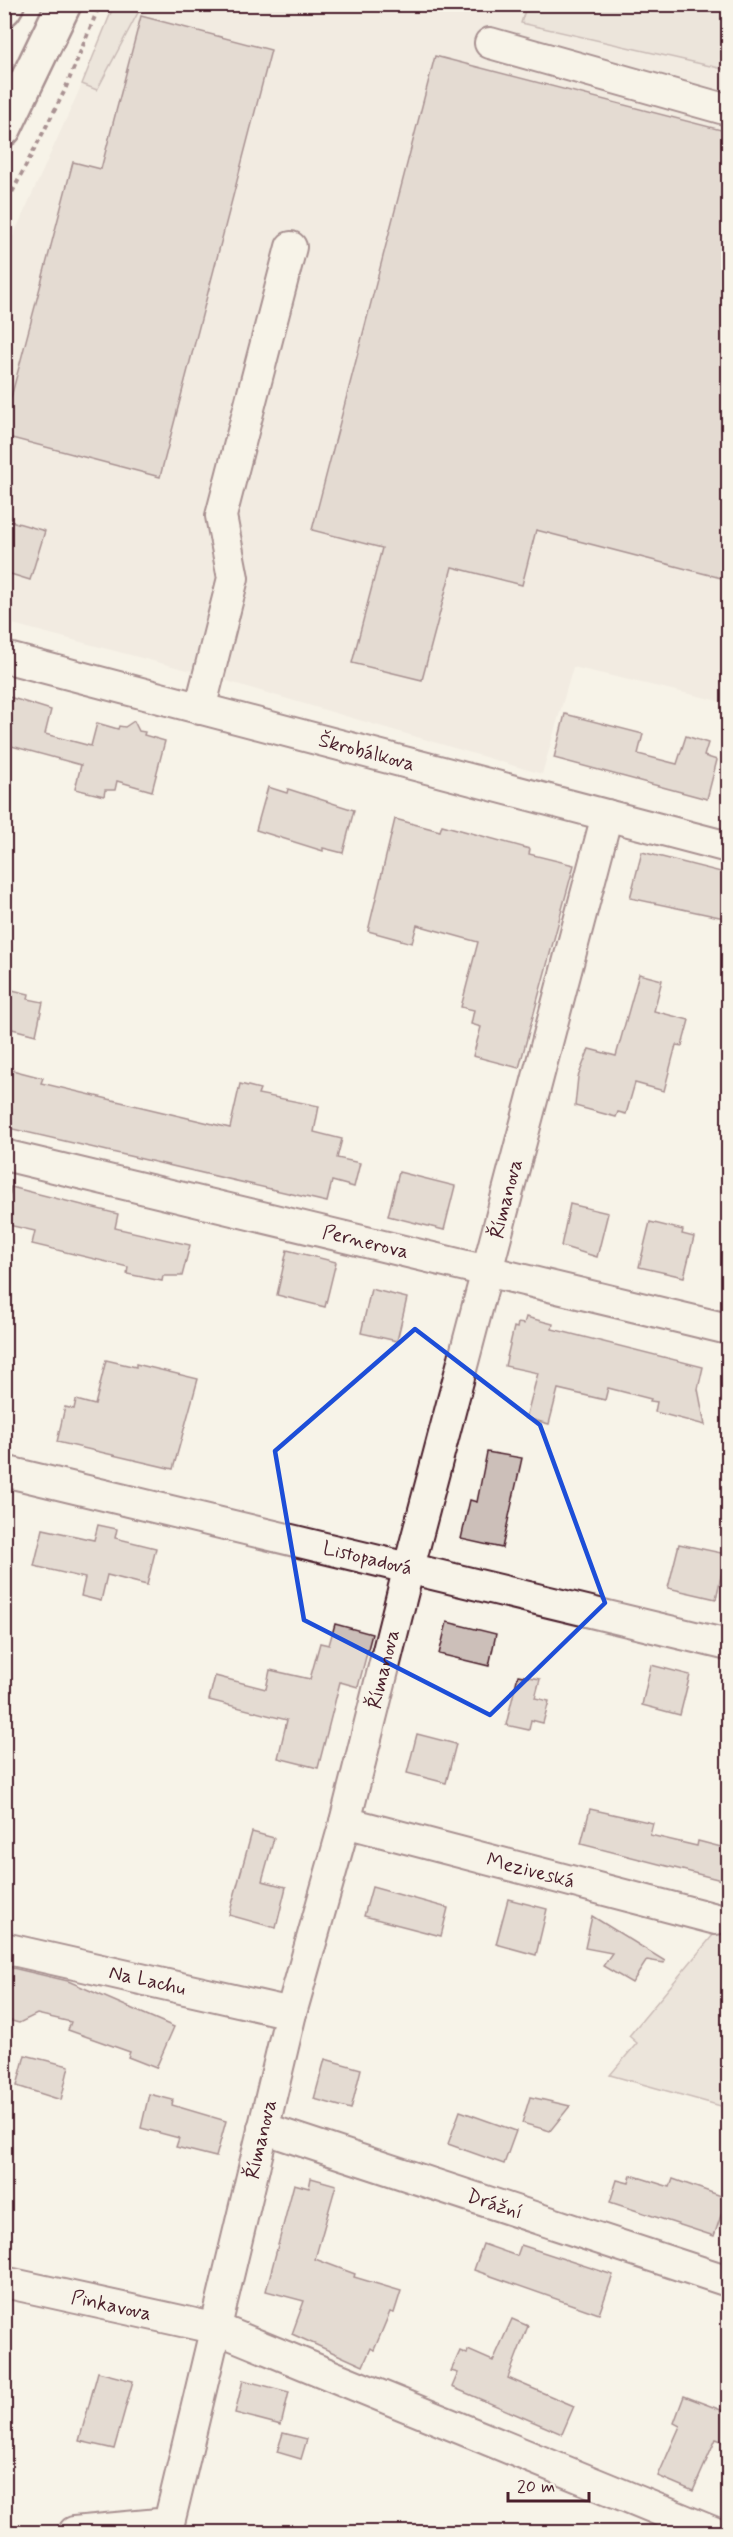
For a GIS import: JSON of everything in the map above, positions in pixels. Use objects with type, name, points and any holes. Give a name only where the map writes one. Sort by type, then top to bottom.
[{"type":"main road","points":[[4,9],[7,4]]},
{"type":"main road","points":[[4,129],[64,4]]},
{"type":"street","points":[[490,43],[729,110]]},
{"type":"street","points":[[200,709],[233,578],[221,516],[291,247]]},
{"type":"street","name":"Škrobálkova","points":[[4,657],[729,846]]},
{"type":"street","name":"Římanova","points":[[74,2532],[169,2523],[218,2329],[262,2128],[291,2013],[345,1822],[409,1567],[607,815]]},
{"type":"street","name":"Pernerova","points":[[4,1155],[729,1329]]},
{"type":"street","name":"Listopadová","points":[[4,1472],[729,1645]]},
{"type":"street","name":"Meziveská","points":[[345,1822],[716,1919]]},
{"type":"street","name":"Na Lachu","points":[[4,1948],[291,2013]]},
{"type":"street","name":"Drážní","points":[[262,2128],[729,2281]]},
{"type":"street","name":"Pinkavova","points":[[4,2282],[218,2329],[713,2532]]},
{"type":"street","points":[[723,2532],[729,2513]]},
{"type":"path","points":[[4,208],[64,92],[100,4]]},
{"type":"highlighted area","points":[[415,1329],[540,1425],[605,1603],[490,1715],[304,1620],[275,1451]]},
{"type":"shaded area","points":[[527,4],[728,5],[728,70],[521,23]]},
{"type":"shaded area","points":[[114,5],[142,5],[97,90],[82,84]]},
{"type":"shaded area","points":[[142,5],[527,5],[522,23],[728,70],[728,703],[573,667],[542,774],[210,676],[5,622],[5,254],[82,84],[97,90]]},
{"type":"shaded area","points":[[728,1917],[728,2108],[610,2075],[637,2043],[629,2036]]},
{"type":"building","points":[[141,16],[271,50],[160,477],[4,436],[4,424],[73,162],[101,169]]},
{"type":"building","points":[[435,56],[729,132],[729,580],[536,530],[522,585],[452,567],[422,680],[352,663],[382,548],[312,530]]},
{"type":"building","points":[[4,519],[45,531],[30,580],[4,572]]},
{"type":"building","points":[[9,697],[51,710],[45,734],[91,746],[97,723],[118,729],[119,726],[125,727],[134,721],[139,731],[145,732],[144,735],[165,741],[152,791],[117,781],[115,790],[105,790],[104,796],[75,789],[81,765],[4,744],[4,712]]},
{"type":"building","points":[[565,714],[643,734],[638,754],[677,764],[686,736],[708,743],[704,756],[717,760],[707,799],[554,758]]},
{"type":"building","points":[[268,787],[287,793],[288,789],[354,810],[343,853],[323,848],[323,851],[256,830]]},
{"type":"building","points":[[395,819],[440,831],[442,825],[530,849],[529,854],[574,865],[519,1068],[473,1056],[481,1027],[471,1024],[474,1010],[461,1007],[478,942],[417,925],[412,943],[368,931]]},
{"type":"building","points":[[642,852],[729,874],[729,919],[630,898]]},
{"type":"building","points":[[639,974],[662,980],[654,1011],[689,1020],[682,1046],[676,1045],[664,1091],[635,1083],[626,1114],[618,1112],[616,1117],[575,1106],[578,1077],[589,1049],[616,1056]]},
{"type":"building","points":[[4,988],[29,994],[28,999],[43,1002],[36,1035],[4,1027]]},
{"type":"building","points":[[12,1070],[43,1078],[41,1083],[230,1128],[240,1084],[260,1089],[258,1094],[319,1106],[314,1132],[342,1139],[337,1158],[360,1163],[354,1187],[332,1181],[327,1202],[4,1127],[4,1103]]},
{"type":"building","points":[[399,1172],[455,1186],[444,1230],[388,1216]]},
{"type":"building","points":[[11,1187],[118,1214],[115,1228],[190,1245],[182,1276],[163,1276],[162,1281],[127,1274],[128,1267],[32,1244],[35,1231],[4,1224]]},
{"type":"building","points":[[570,1204],[608,1213],[597,1257],[561,1246]]},
{"type":"building","points":[[650,1222],[683,1230],[682,1234],[694,1237],[684,1277],[639,1267]]},
{"type":"building","points":[[287,1250],[336,1262],[325,1307],[277,1295]]},
{"type":"building","points":[[371,1289],[407,1298],[397,1341],[361,1333]]},
{"type":"building","points":[[526,1317],[553,1324],[552,1329],[703,1367],[698,1389],[705,1425],[655,1412],[657,1402],[608,1388],[605,1400],[558,1389],[549,1424],[526,1418],[538,1373],[505,1366],[514,1327],[517,1328],[518,1323],[524,1324]]},
{"type":"building","points":[[106,1360],[136,1367],[136,1364],[198,1379],[173,1469],[57,1442],[65,1407],[74,1409],[76,1400],[95,1405]]},
{"type":"building","points":[[487,1452],[522,1458],[502,1548],[461,1539],[470,1500],[477,1502]]},
{"type":"building","points":[[98,1525],[117,1529],[115,1538],[156,1548],[147,1585],[107,1575],[101,1601],[81,1596],[85,1578],[34,1566],[43,1529],[94,1540]]},
{"type":"building","points":[[679,1544],[726,1554],[716,1599],[668,1588]]},
{"type":"building","points":[[447,1622],[496,1634],[489,1666],[439,1654]]},
{"type":"building","points":[[335,1624],[372,1634],[358,1687],[340,1682],[318,1768],[278,1758],[287,1720],[209,1700],[215,1676],[266,1689],[270,1670],[310,1679],[320,1643],[329,1645]]},
{"type":"building","points":[[651,1665],[690,1675],[680,1715],[642,1705]]},
{"type":"building","points":[[518,1675],[540,1679],[535,1698],[549,1701],[543,1723],[531,1720],[529,1730],[506,1725]]},
{"type":"building","points":[[417,1734],[456,1744],[446,1783],[407,1773]]},
{"type":"building","points":[[590,1809],[653,1823],[650,1835],[697,1846],[698,1841],[729,1849],[729,1882],[581,1844]]},
{"type":"building","points":[[252,1832],[274,1838],[262,1881],[286,1887],[276,1928],[229,1915]]},
{"type":"building","points":[[372,1887],[448,1908],[441,1936],[364,1916]]},
{"type":"building","points":[[508,1899],[547,1909],[536,1955],[496,1944]]},
{"type":"building","points":[[592,1916],[665,1961],[664,1963],[647,1960],[632,1983],[603,1966],[612,1953],[585,1948]]},
{"type":"building","points":[[4,1966],[68,1981],[174,2027],[156,2068],[128,2057],[130,2052],[68,2030],[71,2022],[37,2014],[19,2023],[4,2019]]},
{"type":"building","points":[[25,2055],[69,2066],[61,2100],[17,2086]]},
{"type":"building","points":[[325,2059],[361,2069],[351,2109],[314,2099]]},
{"type":"building","points":[[149,2094],[173,2100],[172,2105],[226,2121],[216,2157],[176,2147],[179,2138],[141,2128]]},
{"type":"building","points":[[530,2097],[570,2106],[550,2131],[522,2123]]},
{"type":"building","points":[[460,2111],[516,2131],[504,2164],[448,2144]]},
{"type":"building","points":[[631,2175],[670,2187],[673,2179],[727,2198],[714,2236],[610,2202],[617,2180],[629,2183]]},
{"type":"building","points":[[311,2178],[336,2185],[315,2259],[355,2274],[354,2277],[401,2291],[394,2313],[390,2312],[374,2350],[371,2348],[363,2366],[292,2334],[304,2301],[266,2291],[294,2184],[309,2188]]},
{"type":"building","points":[[483,2244],[517,2256],[521,2245],[613,2275],[599,2314],[474,2270]]},
{"type":"building","points":[[512,2319],[528,2326],[508,2378],[574,2406],[562,2434],[452,2387],[458,2373],[451,2371],[460,2351],[467,2354],[468,2350],[493,2361]]},
{"type":"building","points":[[98,2372],[133,2381],[114,2449],[79,2441]]},
{"type":"building","points":[[243,2380],[289,2392],[281,2425],[235,2413]]},
{"type":"building","points":[[684,2396],[729,2413],[724,2442],[716,2439],[693,2491],[658,2476],[680,2426],[674,2423]]},
{"type":"building","points":[[283,2433],[307,2439],[301,2459],[277,2452]]}]
